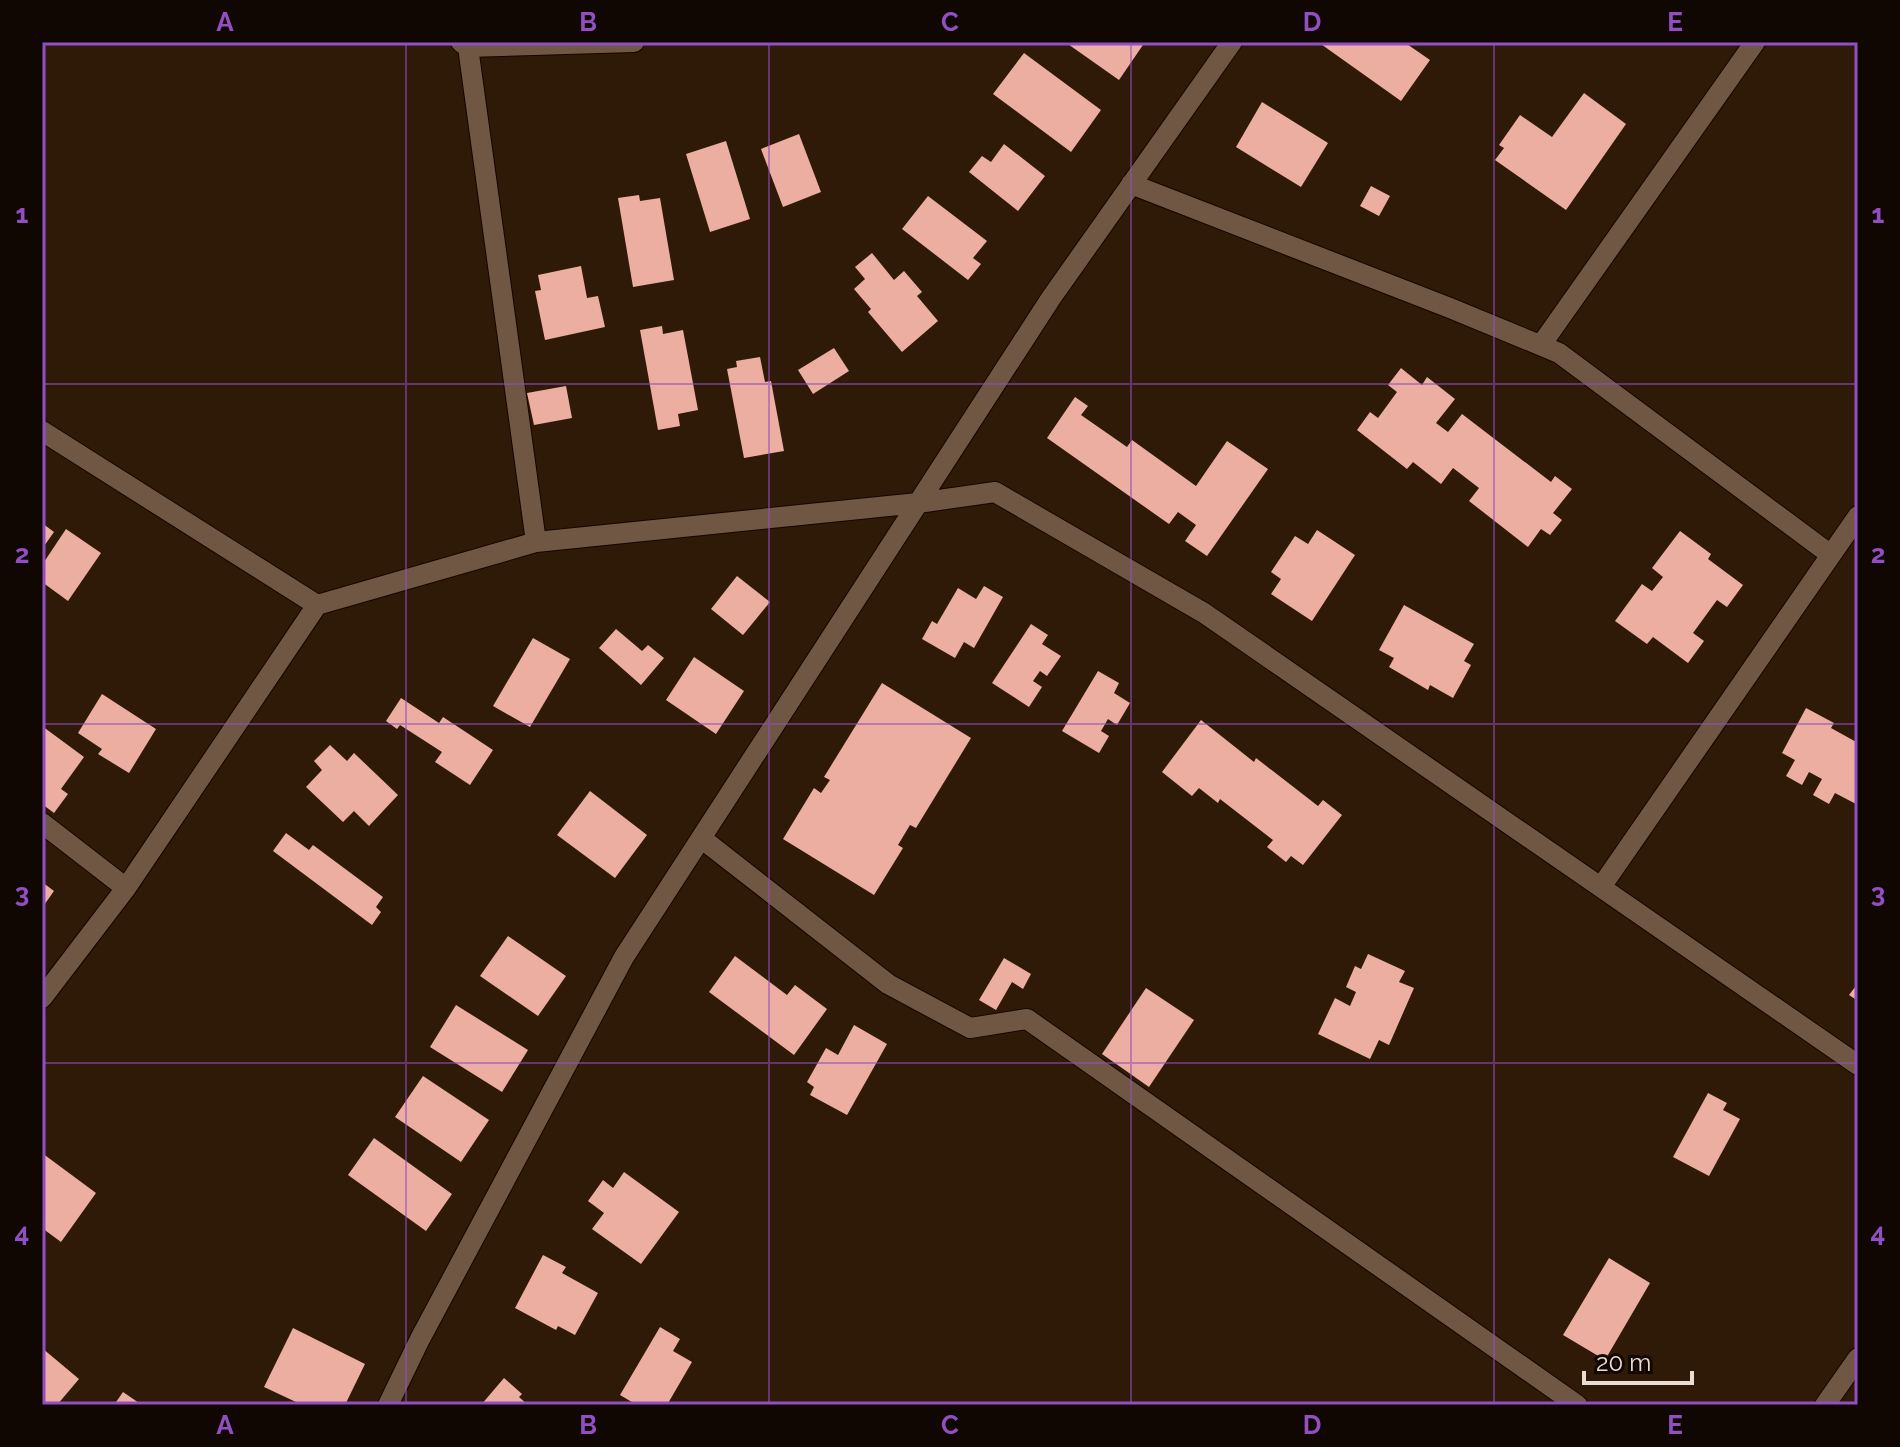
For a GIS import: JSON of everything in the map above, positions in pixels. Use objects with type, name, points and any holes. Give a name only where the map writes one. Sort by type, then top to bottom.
[{"type":"street","points":[[536,542],[464,45],[634,42]]},
{"type":"street","points":[[388,1405],[420,1339],[624,957],[1051,298],[1232,42]]},
{"type":"street","points":[[1541,345],[1755,42]]},
{"type":"street","points":[[1131,184],[1559,353],[1831,555]]},
{"type":"street","points":[[42,431],[317,605]]},
{"type":"street","points":[[42,998],[126,888],[317,605],[536,542],[918,503],[995,492],[1204,613],[1858,1065]]},
{"type":"street","points":[[1601,887],[1858,516]]},
{"type":"street","points":[[42,823],[126,888]]},
{"type":"street","points":[[701,838],[888,984],[970,1028],[1027,1019],[1577,1405]]},
{"type":"street","points":[[1825,1405],[1858,1358]]},
{"type":"building","points":[[1065,42],[1145,42],[1119,80]]},
{"type":"building","points":[[1318,42],[1404,42],[1430,60],[1401,101]]},
{"type":"building","points":[[1024,53],[1101,110],[1071,152],[993,94]]},
{"type":"building","points":[[1584,93],[1626,124],[1566,210],[1495,160],[1504,148],[1499,145],[1520,115],[1552,137]]},
{"type":"building","points":[[1262,102],[1328,143],[1301,187],[1236,147]]},
{"type":"building","points":[[799,134],[821,192],[783,207],[761,149]]},
{"type":"building","points":[[726,141],[750,219],[710,232],[686,154]]},
{"type":"building","points":[[1004,144],[1045,176],[1018,211],[969,172],[982,156],[991,162]]},
{"type":"building","points":[[1371,186],[1390,196],[1379,216],[1360,206]]},
{"type":"building","points":[[639,195],[640,201],[660,198],[674,280],[633,287],[618,198]]},
{"type":"building","points":[[928,196],[987,241],[973,258],[981,264],[968,280],[902,229]]},
{"type":"building","points":[[872,253],[894,280],[904,271],[922,292],[917,296],[938,321],[902,352],[868,312],[871,309],[854,289],[865,279],[855,267]]},
{"type":"building","points":[[581,266],[587,298],[598,296],[605,327],[545,340],[535,291],[541,290],[538,275]]},
{"type":"building","points":[[662,326],[663,334],[683,330],[698,410],[678,414],[680,426],[658,430],[640,330]]},
{"type":"building","points":[[834,348],[849,371],[813,394],[798,370]]},
{"type":"building","points":[[760,357],[765,382],[771,381],[784,451],[744,458],[727,369],[737,367],[736,361]]},
{"type":"building","points":[[1401,368],[1422,385],[1427,377],[1455,399],[1436,423],[1448,432],[1462,414],[1551,482],[1555,476],[1572,489],[1553,513],[1562,520],[1550,535],[1541,529],[1528,547],[1469,501],[1479,488],[1453,468],[1441,484],[1413,462],[1407,469],[1357,430],[1370,412],[1378,418],[1397,392],[1388,385]]},
{"type":"building","points":[[566,386],[572,418],[534,425],[527,393]]},
{"type":"building","points":[[1075,397],[1088,406],[1081,415],[1127,447],[1132,440],[1196,486],[1227,441],[1268,469],[1207,556],[1185,541],[1196,525],[1178,512],[1169,524],[1047,438]]},
{"type":"building","points":[[42,523],[54,532],[42,549]]},
{"type":"building","points":[[66,529],[101,553],[68,601],[42,582],[42,565]]},
{"type":"building","points":[[1317,530],[1355,555],[1312,621],[1271,594],[1281,579],[1271,572],[1295,536],[1308,544]]},
{"type":"building","points":[[1680,531],[1711,554],[1708,559],[1743,585],[1727,607],[1717,600],[1693,633],[1704,641],[1688,663],[1653,637],[1647,644],[1615,621],[1642,584],[1652,591],[1663,577],[1652,568]]},
{"type":"building","points":[[737,576],[770,602],[743,635],[711,609]]},
{"type":"building","points":[[984,586],[1003,597],[974,648],[964,642],[955,658],[922,639],[932,621],[937,624],[958,588],[976,599]]},
{"type":"building","points":[[1404,605],[1474,644],[1464,661],[1471,665],[1453,698],[1430,685],[1428,690],[1389,667],[1394,658],[1379,650]]},
{"type":"building","points":[[1031,624],[1048,635],[1042,644],[1061,656],[1047,676],[1040,671],[1033,681],[1042,687],[1029,707],[992,683]]},
{"type":"building","points":[[616,629],[642,651],[648,645],[664,658],[641,685],[599,648]]},
{"type":"building","points":[[533,638],[570,659],[530,727],[493,706]]},
{"type":"building","points":[[694,657],[744,691],[716,734],[666,700]]},
{"type":"building","points":[[1098,671],[1119,683],[1114,693],[1130,703],[1117,725],[1108,719],[1101,731],[1109,736],[1099,753],[1062,731]]},
{"type":"building","points":[[882,683],[971,738],[916,828],[910,825],[898,845],[903,848],[874,895],[783,839],[814,788],[821,793],[830,780],[824,777]]},
{"type":"building","points":[[102,694],[156,729],[129,773],[98,754],[102,749],[78,733]]},
{"type":"building","points":[[401,698],[439,723],[443,717],[493,750],[470,785],[435,762],[442,752],[400,725],[397,729],[386,721]]},
{"type":"building","points":[[1806,708],[1834,723],[1831,728],[1858,743],[1856,804],[1835,793],[1829,804],[1813,795],[1822,779],[1809,772],[1802,785],[1786,776],[1795,760],[1782,753]]},
{"type":"building","points":[[1201,720],[1254,762],[1256,758],[1318,806],[1323,800],[1342,815],[1303,865],[1291,856],[1286,862],[1267,847],[1273,840],[1220,799],[1218,803],[1199,788],[1192,796],[1162,772]]},
{"type":"building","points":[[42,726],[84,757],[61,789],[68,794],[54,813],[42,804]]},
{"type":"building","points":[[330,745],[347,761],[354,753],[398,795],[369,826],[354,811],[343,822],[306,787],[322,770],[314,761]]},
{"type":"building","points":[[590,791],[647,835],[615,878],[557,835]]},
{"type":"building","points":[[286,833],[309,850],[313,845],[383,897],[376,907],[381,912],[372,925],[273,851]]},
{"type":"building","points":[[42,882],[54,891],[42,908]]},
{"type":"building","points":[[508,936],[566,976],[538,1016],[480,976]]},
{"type":"building","points":[[1368,954],[1405,971],[1399,982],[1414,988],[1389,1045],[1379,1040],[1370,1059],[1318,1034],[1335,998],[1350,1006],[1356,992],[1346,987],[1355,966],[1361,969]]},
{"type":"building","points":[[735,956],[787,995],[795,985],[827,1009],[794,1055],[709,992]]},
{"type":"building","points":[[1004,958],[1031,974],[1023,989],[1012,982],[996,1010],[979,1000]]},
{"type":"building","points":[[1858,983],[1858,1001],[1849,995]]},
{"type":"building","points":[[1146,988],[1194,1020],[1149,1087],[1102,1054]]},
{"type":"building","points":[[456,1005],[528,1050],[502,1092],[430,1047]]},
{"type":"building","points":[[854,1025],[887,1044],[847,1115],[810,1095],[814,1087],[807,1082],[826,1048],[838,1055]]},
{"type":"building","points":[[423,1076],[489,1120],[461,1162],[395,1117]]},
{"type":"building","points":[[1708,1093],[1727,1103],[1723,1110],[1740,1119],[1709,1176],[1673,1157]]},
{"type":"building","points":[[374,1138],[452,1194],[426,1231],[348,1175]]},
{"type":"building","points":[[42,1153],[96,1193],[61,1242],[42,1228]]},
{"type":"building","points":[[624,1172],[679,1212],[641,1264],[592,1229],[604,1213],[588,1201],[603,1180],[613,1188]]},
{"type":"building","points":[[543,1255],[566,1267],[562,1273],[598,1293],[575,1335],[558,1326],[556,1330],[515,1308]]},
{"type":"building","points":[[1609,1258],[1650,1283],[1605,1360],[1563,1335]]},
{"type":"building","points":[[660,1327],[680,1339],[673,1351],[692,1362],[667,1405],[637,1405],[620,1395]]},
{"type":"building","points":[[293,1328],[365,1364],[345,1405],[294,1405],[296,1402],[264,1387]]},
{"type":"building","points":[[42,1348],[79,1379],[57,1405],[42,1405]]},
{"type":"building","points":[[504,1378],[522,1394],[519,1397],[528,1405],[481,1405]]},
{"type":"building","points":[[123,1392],[142,1405],[114,1405]]}]
